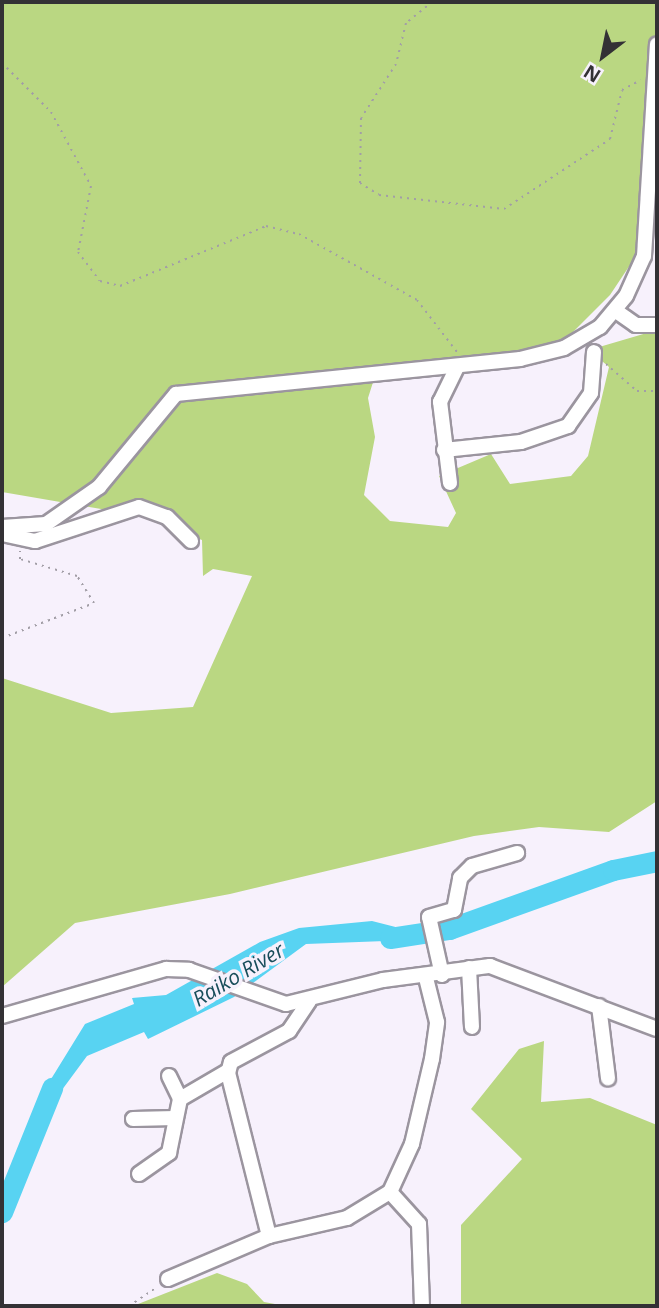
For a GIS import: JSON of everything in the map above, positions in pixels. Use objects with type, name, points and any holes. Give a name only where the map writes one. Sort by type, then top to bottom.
[{"type":"street","points":[[2,527],[46,524],[99,487],[176,394],[457,367],[564,348],[616,311],[644,256],[654,219],[652,77],[657,44]]},
{"type":"street","points":[[616,311],[636,325],[657,325]]},
{"type":"street","points":[[444,450],[521,443],[568,426],[590,393],[594,352]]},
{"type":"street","points":[[450,483],[440,402],[457,367]]},
{"type":"street","points":[[2,534],[35,541],[139,507],[167,517],[191,541]]},
{"type":"street","points":[[442,975],[429,917],[454,910],[460,878],[472,866],[517,853]]},
{"type":"street","points":[[469,968],[472,1027]]},
{"type":"street","points":[[2,1016],[151,972],[189,970],[258,997],[309,1001],[383,980],[426,978],[469,968],[507,968],[657,1029]]},
{"type":"street","points":[[168,1279],[269,1236],[347,1218],[390,1192],[412,1144],[432,1059],[437,1022],[426,978]]},
{"type":"street","points":[[180,1100],[228,1071],[250,1050],[289,1031],[309,1001]]},
{"type":"street","points":[[599,1006],[608,1078]]},
{"type":"street","points":[[228,1071],[269,1236]]},
{"type":"street","points":[[139,1174],[169,1153],[180,1100],[169,1076]]},
{"type":"street","points":[[133,1119],[175,1118]]},
{"type":"street","points":[[390,1192],[419,1224],[422,1306]]},
{"type":"path","points":[[432,2],[406,23],[396,64],[361,117],[360,183],[379,195],[504,209],[610,139],[622,90],[652,77]]},
{"type":"path","points":[[2,64],[51,113],[91,186],[78,253],[100,281],[120,286],[266,226],[299,234],[417,300],[458,354],[457,367]]},
{"type":"path","points":[[594,352],[637,391],[657,391]]},
{"type":"path","points":[[2,638],[94,603],[90,591],[63,567],[20,559],[35,541]]},
{"type":"path","points":[[129,1306],[168,1279]]},
{"type":"green space","points":[[2,2],[657,2],[652,204],[636,256],[610,295],[561,344],[375,376],[368,398],[375,437],[364,495],[390,521],[448,527],[456,513],[439,476],[491,454],[510,484],[571,476],[588,456],[609,367],[589,350],[657,330],[657,801],[609,832],[539,827],[474,836],[230,894],[75,923],[2,987],[2,678],[111,713],[193,707],[252,576],[213,569],[203,576],[202,540],[136,515],[2,492]]},
{"type":"green space","points":[[544,1041],[541,1102],[590,1098],[657,1125],[657,1306],[461,1306],[461,1225],[522,1159],[471,1109],[519,1049]]},
{"type":"green space","points":[[217,1273],[247,1284],[264,1302],[286,1306],[133,1306]]},
{"type":"water","points":[[372,921],[419,933],[412,940],[306,944],[234,997],[148,1039],[144,1032],[87,1056],[39,1121],[40,1097],[85,1024],[134,1004],[132,998],[166,995],[260,942],[299,928]]},
{"type":"waterway","name":"Raiko River","points":[[390,938],[449,929],[613,870],[657,861]]},
{"type":"waterway","name":"Raiko River","points":[[2,1212],[52,1088]]}]
